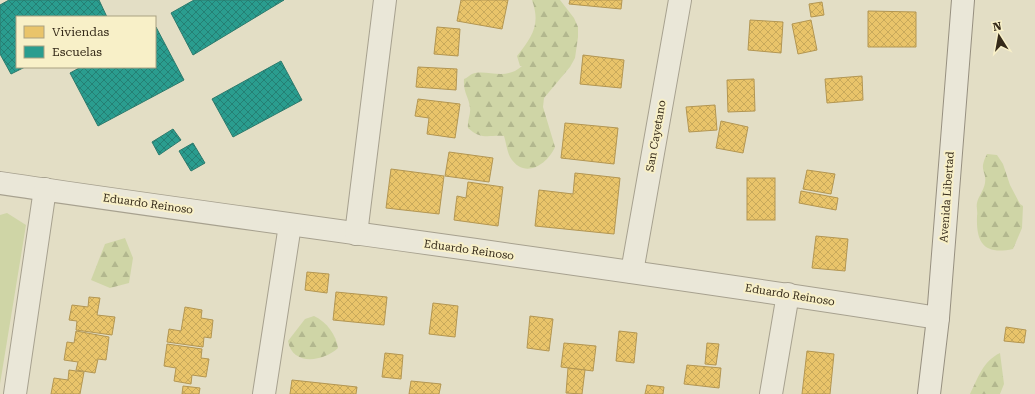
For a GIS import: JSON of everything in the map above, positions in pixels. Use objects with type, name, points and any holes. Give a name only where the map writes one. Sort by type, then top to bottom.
[{"type":"street","points":[[356,234],[385,0]]},
{"type":"street","name":"San Cayetano","points":[[632,272],[680,0]]},
{"type":"street","name":"Avenida Libertad","points":[[929,394],[938,318],[963,0]]},
{"type":"street","name":"Eduardo Reinoso","points":[[0,183],[788,294],[938,318]]},
{"type":"street","points":[[15,394],[45,189]]},
{"type":"street","points":[[264,394],[290,225]]},
{"type":"street","points":[[771,394],[788,294]]},
{"type":"green space","points":[[532,0],[560,0],[574,18],[578,27],[578,37],[575,58],[570,67],[544,98],[543,107],[555,147],[547,159],[541,164],[528,169],[522,168],[516,164],[510,157],[504,136],[481,136],[468,128],[470,108],[464,88],[464,79],[472,74],[484,72],[502,74],[509,73],[522,66],[520,66],[517,56],[531,37],[535,24],[535,9]]},
{"type":"green space","points":[[987,154],[997,155],[1003,164],[1010,185],[1020,204],[1023,206],[1022,228],[1013,249],[995,250],[989,248],[980,240],[978,233],[977,205],[985,183],[983,164]]},
{"type":"green space","points":[[7,213],[26,225],[0,384],[0,215]]},
{"type":"green space","points":[[125,238],[133,258],[129,283],[110,288],[91,280],[105,244]]},
{"type":"green space","points":[[314,316],[327,325],[330,329],[338,348],[332,353],[317,359],[302,358],[295,355],[288,341],[305,319]]},
{"type":"green space","points":[[1000,353],[1004,384],[1000,394],[970,394],[985,365],[994,356]]},
{"type":"building: Viviendas","points":[[461,0],[508,0],[502,29],[457,21]]},
{"type":"building: Viviendas","points":[[570,0],[622,0],[621,9],[569,4]]},
{"type":"building: Viviendas","points":[[822,2],[824,15],[811,17],[809,4]]},
{"type":"building: Viviendas","points":[[868,11],[916,12],[916,47],[868,47]]},
{"type":"building: Viviendas","points":[[750,20],[783,22],[781,53],[748,50]]},
{"type":"building: Viviendas","points":[[811,20],[817,50],[798,54],[792,24]]},
{"type":"building: Viviendas","points":[[437,27],[460,29],[458,56],[434,54]]},
{"type":"building: Viviendas","points":[[583,55],[624,60],[621,88],[580,84]]},
{"type":"building: Viviendas","points":[[418,67],[457,69],[456,90],[416,87]]},
{"type":"building: Viviendas","points":[[862,76],[863,100],[827,103],[825,79]]},
{"type":"building: Viviendas","points":[[754,79],[755,111],[728,112],[727,80]]},
{"type":"building: Viviendas","points":[[418,99],[460,104],[455,138],[427,134],[429,118],[415,116]]},
{"type":"building: Viviendas","points":[[715,105],[717,130],[689,132],[686,107]]},
{"type":"building: Viviendas","points":[[721,121],[748,127],[743,153],[716,148]]},
{"type":"building: Viviendas","points":[[565,123],[618,128],[614,164],[561,158]]},
{"type":"building: Viviendas","points":[[449,152],[493,158],[489,182],[445,176]]},
{"type":"building: Viviendas","points":[[391,169],[444,176],[439,214],[386,208]]},
{"type":"building: Viviendas","points":[[807,170],[835,174],[831,194],[803,189]]},
{"type":"building: Viviendas","points":[[575,173],[620,178],[614,234],[535,226],[539,190],[573,194]]},
{"type":"building: Viviendas","points":[[747,178],[775,178],[775,220],[747,220]]},
{"type":"building: Viviendas","points":[[468,182],[503,187],[498,226],[454,220],[457,196],[466,198]]},
{"type":"building: Viviendas","points":[[801,191],[838,198],[836,210],[799,203]]},
{"type":"building: Viviendas","points":[[816,236],[848,239],[845,271],[812,268]]},
{"type":"building: Viviendas","points":[[307,272],[329,274],[327,293],[305,290]]},
{"type":"building: Viviendas","points":[[336,292],[387,297],[384,325],[333,320]]},
{"type":"building: Viviendas","points":[[89,297],[100,298],[97,315],[115,317],[112,335],[76,330],[77,321],[69,320],[72,305],[88,307]]},
{"type":"building: Viviendas","points":[[433,303],[458,306],[455,337],[429,334]]},
{"type":"building: Viviendas","points":[[185,307],[202,310],[201,318],[213,320],[211,338],[204,337],[203,347],[167,342],[169,329],[181,331]]},
{"type":"building: Viviendas","points":[[530,316],[553,319],[549,351],[527,348]]},
{"type":"building: Viviendas","points":[[1006,327],[1026,330],[1024,343],[1004,341]]},
{"type":"building: Viviendas","points":[[76,331],[109,337],[106,360],[98,359],[95,373],[76,370],[78,362],[64,360],[67,342],[74,343]]},
{"type":"building: Viviendas","points":[[619,331],[637,333],[634,363],[616,361]]},
{"type":"building: Viviendas","points":[[564,343],[596,346],[593,371],[561,367]]},
{"type":"building: Viviendas","points":[[707,343],[719,344],[716,365],[705,364]]},
{"type":"building: Viviendas","points":[[167,344],[202,349],[201,358],[209,359],[206,377],[192,375],[191,384],[174,381],[176,368],[164,366]]},
{"type":"building: Viviendas","points":[[807,351],[834,354],[830,394],[802,394]]},
{"type":"building: Viviendas","points":[[385,353],[403,355],[401,379],[382,377]]},
{"type":"building: Viviendas","points":[[687,365],[721,368],[719,388],[684,384]]},
{"type":"building: Viviendas","points":[[568,368],[585,370],[582,394],[566,393]]},
{"type":"building: Viviendas","points":[[69,370],[84,372],[80,394],[51,394],[54,378],[68,380]]},
{"type":"building: Viviendas","points":[[292,380],[357,387],[356,394],[290,394]]},
{"type":"building: Viviendas","points":[[411,381],[441,384],[439,394],[409,394]]},
{"type":"building: Viviendas","points":[[647,385],[664,387],[663,394],[645,394]]},
{"type":"building: Viviendas","points":[[183,386],[200,388],[199,394],[182,394]]},
{"type":"building: Escuelas","points":[[9,0],[99,0],[107,16],[16,16],[16,68],[23,68],[11,74],[0,54],[0,5]]},
{"type":"building: Escuelas","points":[[194,0],[284,0],[193,55],[171,13]]},
{"type":"building: Escuelas","points":[[156,27],[184,80],[98,126],[70,73],[79,68],[156,68]]},
{"type":"building: Escuelas","points":[[281,61],[302,100],[233,137],[212,99]]},
{"type":"building: Escuelas","points":[[173,129],[181,140],[159,155],[152,142]]},
{"type":"building: Escuelas","points":[[193,143],[205,163],[191,171],[179,151]]}]
